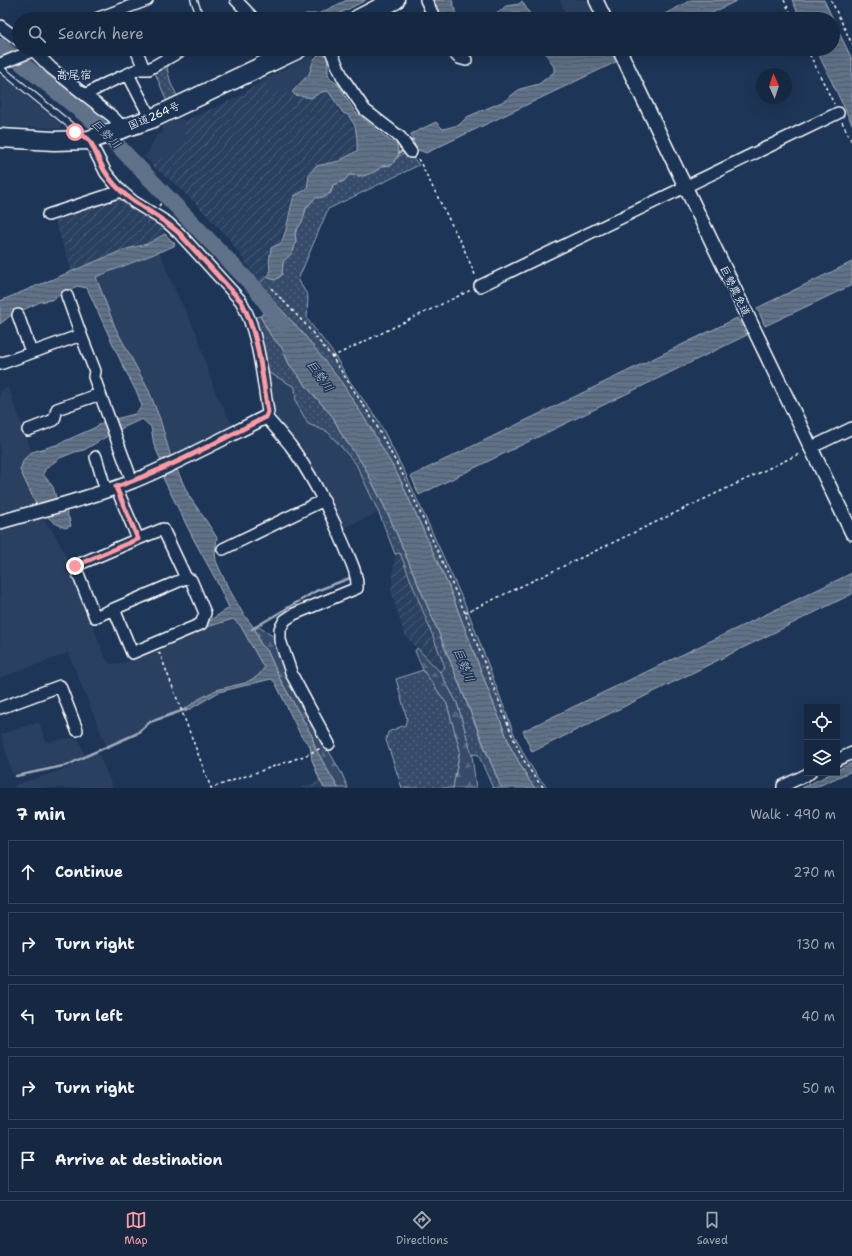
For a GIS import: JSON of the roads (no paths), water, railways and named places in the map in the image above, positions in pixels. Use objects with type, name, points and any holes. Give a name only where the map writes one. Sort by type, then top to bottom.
[{"type":"highway","points":[[372,12],[395,0]]},
{"type":"highway","name":"国道264号","points":[[0,138],[54,140],[91,139],[151,119],[282,56]]},
{"type":"street","points":[[123,9],[147,0]]},
{"type":"street","points":[[236,0],[247,12]]},
{"type":"street","points":[[426,0],[432,12]]},
{"type":"street","points":[[596,0],[602,12]]},
{"type":"street","points":[[0,26],[12,35]]},
{"type":"street","points":[[0,64],[18,56]]},
{"type":"street","points":[[38,56],[51,68],[113,117],[121,130]]},
{"type":"street","points":[[139,56],[144,69]]},
{"type":"street","points":[[85,95],[138,69],[148,69],[171,56]]},
{"type":"street","points":[[333,56],[343,78],[365,110],[400,138],[411,152]]},
{"type":"street","points":[[457,56],[466,60]]},
{"type":"street","name":"巨勢農免道","points":[[622,56],[852,533]]},
{"type":"street","points":[[128,74],[151,119]]},
{"type":"street","points":[[480,286],[838,113]]},
{"type":"street","points":[[0,522],[111,489],[169,466],[266,417],[268,412],[256,343],[248,313],[241,301],[174,228],[134,202],[121,191],[106,173],[91,139]]},
{"type":"street","points":[[48,215],[121,191]]},
{"type":"street","points":[[67,296],[95,371],[94,377],[132,481]]},
{"type":"street","points":[[18,315],[31,352]]},
{"type":"street","points":[[0,364],[81,334]]},
{"type":"street","points":[[28,430],[54,420],[57,409],[100,394]]},
{"type":"street","points":[[266,417],[294,450],[324,500],[358,580],[357,588],[294,614],[285,620],[280,629],[280,640],[292,675],[329,744]]},
{"type":"street","points":[[810,448],[852,428]]},
{"type":"street","points":[[96,457],[111,489],[138,539]]},
{"type":"street","points":[[223,549],[324,500]]},
{"type":"street","points":[[114,609],[132,653],[201,624],[205,613],[191,580],[186,578],[163,530],[75,566],[96,616],[186,578]]},
{"type":"street","points":[[0,708],[60,686],[77,730]]},
{"type":"street","points":[[840,759],[852,753]]},
{"type":"street","points":[[783,788],[783,786],[804,776]]},
{"type":"lane","points":[[194,0],[198,12]]},
{"type":"lane","points":[[0,68],[70,125],[75,132],[91,139]]},
{"type":"water","points":[[347,0],[366,0],[343,12],[322,12]]},
{"type":"water","points":[[433,0],[452,0],[456,12],[437,12]]},
{"type":"water","points":[[691,0],[738,0],[714,12],[668,12]]},
{"type":"water","points":[[792,0],[824,0],[830,12],[798,12]]},
{"type":"water","points":[[522,1],[529,12],[498,12],[506,6],[519,4]]},
{"type":"water","points":[[840,34],[852,59],[852,124],[819,56],[840,56]]},
{"type":"water","points":[[317,56],[326,56],[328,74],[333,81],[338,84],[355,112],[392,142],[396,141],[399,155],[392,165],[382,166],[376,171],[364,176],[349,175],[344,181],[333,185],[327,196],[315,198],[306,208],[303,220],[295,233],[296,241],[293,252],[283,262],[282,275],[275,280],[267,277],[270,273],[269,261],[271,248],[281,243],[286,230],[294,196],[307,189],[309,174],[316,166],[339,161],[357,151],[355,126],[348,115],[343,113],[328,91],[322,92],[311,98],[295,95],[292,92],[309,74],[314,59]]},
{"type":"water","points":[[547,56],[613,56],[616,62],[426,153],[416,149],[411,134],[436,122],[443,129],[459,125],[467,117],[504,101],[520,89],[539,84],[554,72],[554,67]]},
{"type":"water","points":[[165,234],[175,244],[174,246],[96,277],[115,327],[149,391],[160,419],[171,458],[162,463],[154,445],[151,427],[142,419],[116,431],[84,450],[60,458],[46,468],[43,474],[53,487],[57,501],[64,507],[69,518],[71,526],[65,528],[55,523],[37,506],[20,470],[24,459],[32,452],[56,445],[94,428],[103,422],[135,414],[142,406],[87,288],[77,286],[51,300],[40,302],[10,316],[0,324],[0,301],[123,250],[147,244]]},
{"type":"water","points":[[852,262],[852,285],[765,326],[757,308]]},
{"type":"water","points":[[275,303],[302,332],[342,383],[369,425],[399,477],[449,587],[511,748],[535,788],[502,788],[500,785],[438,631],[389,516],[364,466],[342,435],[333,417],[289,364],[282,348],[271,336],[260,316]]},
{"type":"water","points":[[737,318],[747,335],[419,495],[411,476]]},
{"type":"water","points":[[177,470],[189,496],[217,538],[215,552],[216,561],[227,585],[242,612],[255,629],[260,643],[267,650],[280,679],[312,736],[315,748],[338,788],[324,788],[312,760],[310,746],[301,736],[275,682],[271,679],[219,692],[185,712],[185,709],[199,699],[216,690],[245,683],[258,676],[264,668],[240,625],[233,619],[207,627],[209,621],[229,608],[163,478],[167,474]]},
{"type":"water","points":[[852,573],[852,594],[532,752],[523,731]]},
{"type":"water","points":[[852,763],[852,771],[814,788],[802,788],[826,776],[840,776],[840,769]]},
{"type":"waterway","name":"巨勢川","points":[[0,46],[12,56]]},
{"type":"waterway","name":"巨勢川","points":[[12,56],[97,124],[256,289],[282,325]]},
{"type":"waterway","points":[[407,142],[413,140]]},
{"type":"waterway","points":[[399,153],[406,150]]},
{"type":"waterway","points":[[252,629],[316,591],[350,578]]},
{"type":"waterway","points":[[16,776],[68,765],[136,734],[150,722],[187,709]]},
{"type":"district","name":"高尾宿","points":[[74,75]]}]
